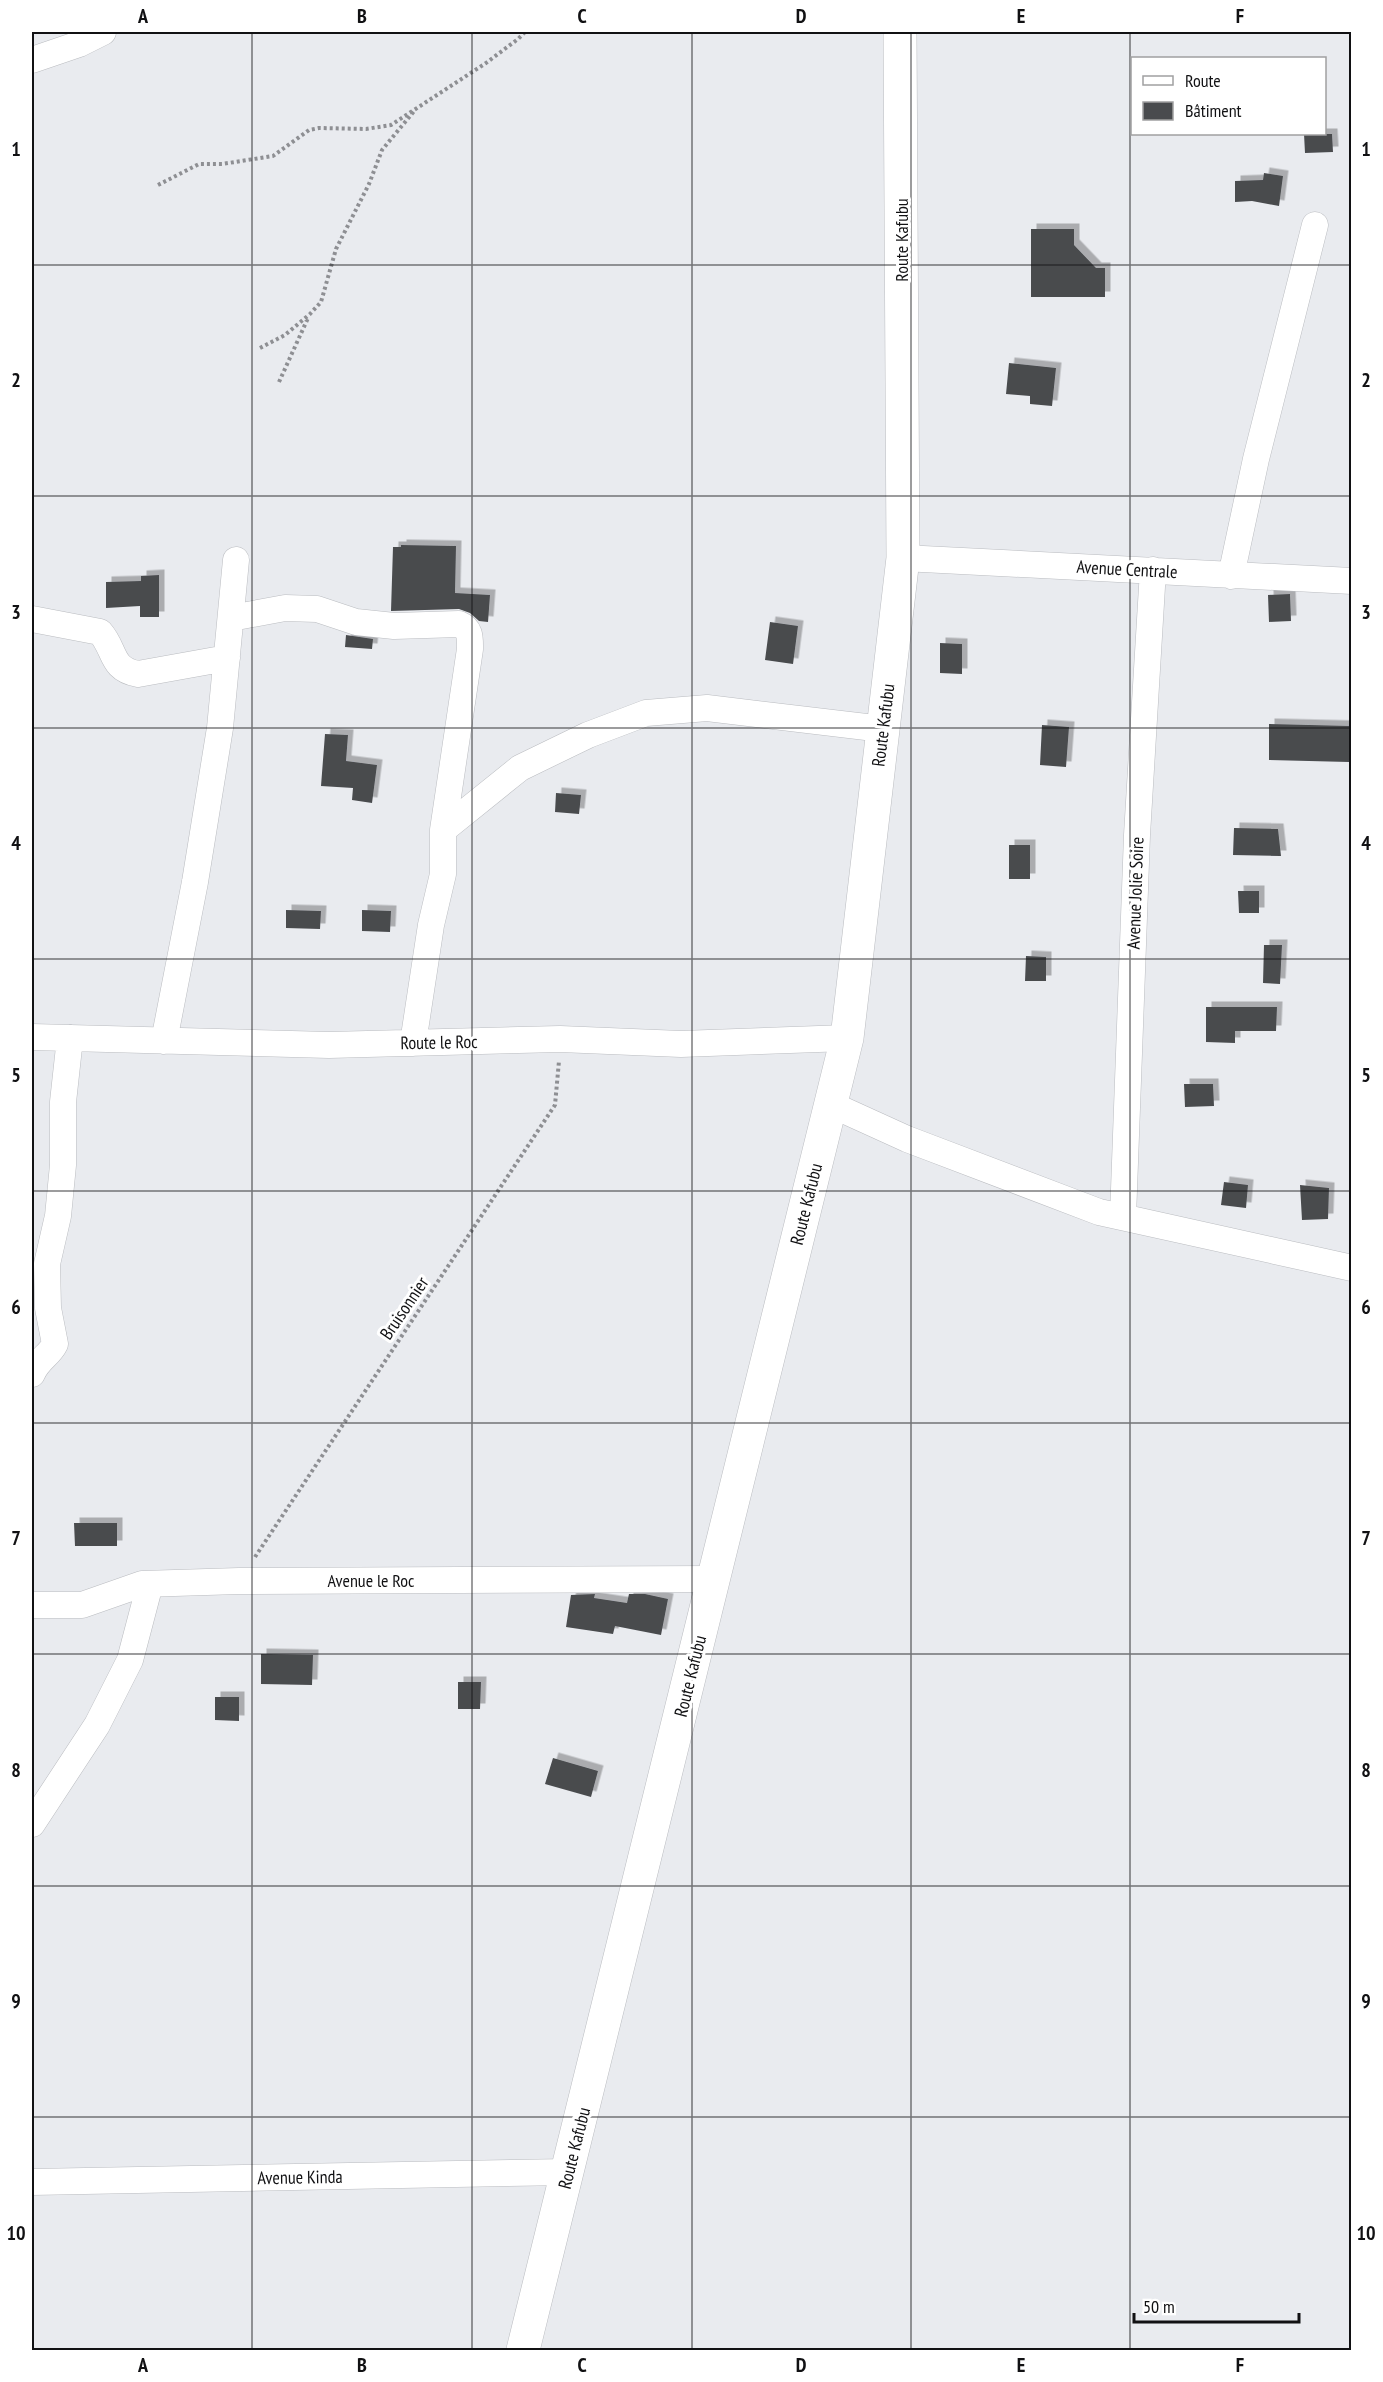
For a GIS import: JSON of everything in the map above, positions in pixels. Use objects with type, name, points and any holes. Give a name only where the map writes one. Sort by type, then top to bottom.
[{"type":"main road","name":"Route Kafubu","points":[[523,2350],[847,1038],[903,558],[900,32]]},
{"type":"street","points":[[32,60],[79,44],[103,32]]},
{"type":"street","points":[[1231,576],[1256,459],[1315,225]]},
{"type":"street","name":"Avenue Centrale","points":[[903,558],[1352,581]]},
{"type":"street","points":[[164,1041],[195,882],[220,728],[236,560]]},
{"type":"street","name":"Avenue Jolie Soire","points":[[1123,1217],[1137,835],[1153,570]]},
{"type":"street","points":[[231,618],[285,608],[317,609],[366,623],[394,626],[459,624],[469,633],[470,649],[443,830],[442,874],[431,925],[413,1043]]},
{"type":"street","points":[[32,619],[100,632],[108,641],[118,666],[126,672],[138,674],[227,658]]},
{"type":"street","points":[[443,830],[520,768],[588,735],[646,713],[707,708],[883,729]]},
{"type":"street","name":"Route le Roc","points":[[32,1037],[329,1045],[560,1039],[681,1044],[847,1038]]},
{"type":"street","points":[[32,1374],[40,1358],[50,1352],[55,1344],[48,1308],[47,1264],[58,1215],[63,1165],[63,1102],[70,1038]]},
{"type":"street","points":[[830,1104],[907,1139],[1099,1212],[1351,1268],[1352,1258]]},
{"type":"street","name":"Avenue le Roc","points":[[32,1605],[82,1605],[142,1584],[239,1581],[714,1579]]},
{"type":"street","points":[[32,1824],[97,1725],[130,1660],[150,1584]]},
{"type":"street","points":[[32,1795],[56,1787]]},
{"type":"street","name":"Avenue Kinda","points":[[32,2182],[568,2172]]},
{"type":"path","points":[[158,185],[199,164],[222,164],[273,156],[309,130],[319,128],[366,129],[391,125],[486,63],[525,32]]},
{"type":"path","points":[[260,348],[285,335],[321,302],[336,249],[369,184],[382,150],[419,105]]},
{"type":"path","points":[[279,382],[310,314]]},
{"type":"path","name":"Bruisonnier","points":[[239,1581],[555,1105],[560,1039]]},
{"type":"building","points":[[1332,134],[1333,152],[1305,153],[1304,135]]},
{"type":"building","points":[[1264,173],[1283,176],[1279,206],[1252,201],[1235,202],[1235,181],[1263,180]]},
{"type":"building","points":[[1031,229],[1074,229],[1074,245],[1096,268],[1105,268],[1105,297],[1031,297]]},
{"type":"building","points":[[1009,363],[1056,368],[1052,406],[1030,404],[1030,396],[1006,394]]},
{"type":"building","points":[[401,545],[456,546],[455,593],[490,595],[488,622],[479,621],[470,613],[459,609],[391,611],[393,547],[401,547]]},
{"type":"building","points":[[159,575],[159,617],[140,617],[140,606],[106,608],[106,582],[141,581],[141,576]]},
{"type":"building","points":[[1290,594],[1291,621],[1269,622],[1268,595]]},
{"type":"building","points":[[770,622],[798,626],[793,664],[765,660]]},
{"type":"building","points":[[346,635],[373,639],[372,649],[345,647]]},
{"type":"building","points":[[940,643],[962,644],[962,674],[940,673]]},
{"type":"building","points":[[1269,724],[1350,726],[1349,762],[1269,760]]},
{"type":"building","points":[[1042,725],[1069,727],[1066,767],[1040,765]]},
{"type":"building","points":[[325,734],[348,735],[346,761],[377,765],[372,803],[352,800],[353,788],[321,786]]},
{"type":"building","points":[[556,793],[581,795],[579,814],[555,812]]},
{"type":"building","points":[[1234,828],[1278,829],[1281,856],[1233,855]]},
{"type":"building","points":[[1009,845],[1030,845],[1030,879],[1009,879]]},
{"type":"building","points":[[1238,891],[1259,891],[1259,913],[1239,913]]},
{"type":"building","points":[[286,910],[321,911],[320,929],[286,928]]},
{"type":"building","points":[[362,910],[391,911],[390,932],[362,931]]},
{"type":"building","points":[[1264,945],[1282,945],[1280,984],[1263,983]]},
{"type":"building","points":[[1026,956],[1046,957],[1046,981],[1025,981]]},
{"type":"building","points":[[1206,1007],[1277,1007],[1276,1031],[1235,1031],[1235,1043],[1206,1042]]},
{"type":"building","points":[[1184,1084],[1213,1084],[1214,1106],[1185,1107]]},
{"type":"building","points":[[1224,1182],[1248,1185],[1246,1208],[1221,1205]]},
{"type":"building","points":[[1300,1185],[1329,1188],[1328,1219],[1302,1220]]},
{"type":"building","points":[[74,1523],[117,1523],[117,1546],[75,1546]]},
{"type":"building","points":[[595,1594],[594,1598],[627,1603],[629,1594],[645,1594],[668,1599],[661,1635],[615,1626],[613,1634],[566,1627],[571,1595]]},
{"type":"building","points":[[261,1654],[313,1655],[312,1685],[261,1684]]},
{"type":"building","points":[[458,1682],[481,1682],[480,1709],[458,1709]]},
{"type":"building","points":[[215,1697],[239,1697],[239,1721],[215,1720]]},
{"type":"building","points":[[553,1758],[598,1771],[591,1797],[545,1784]]}]
